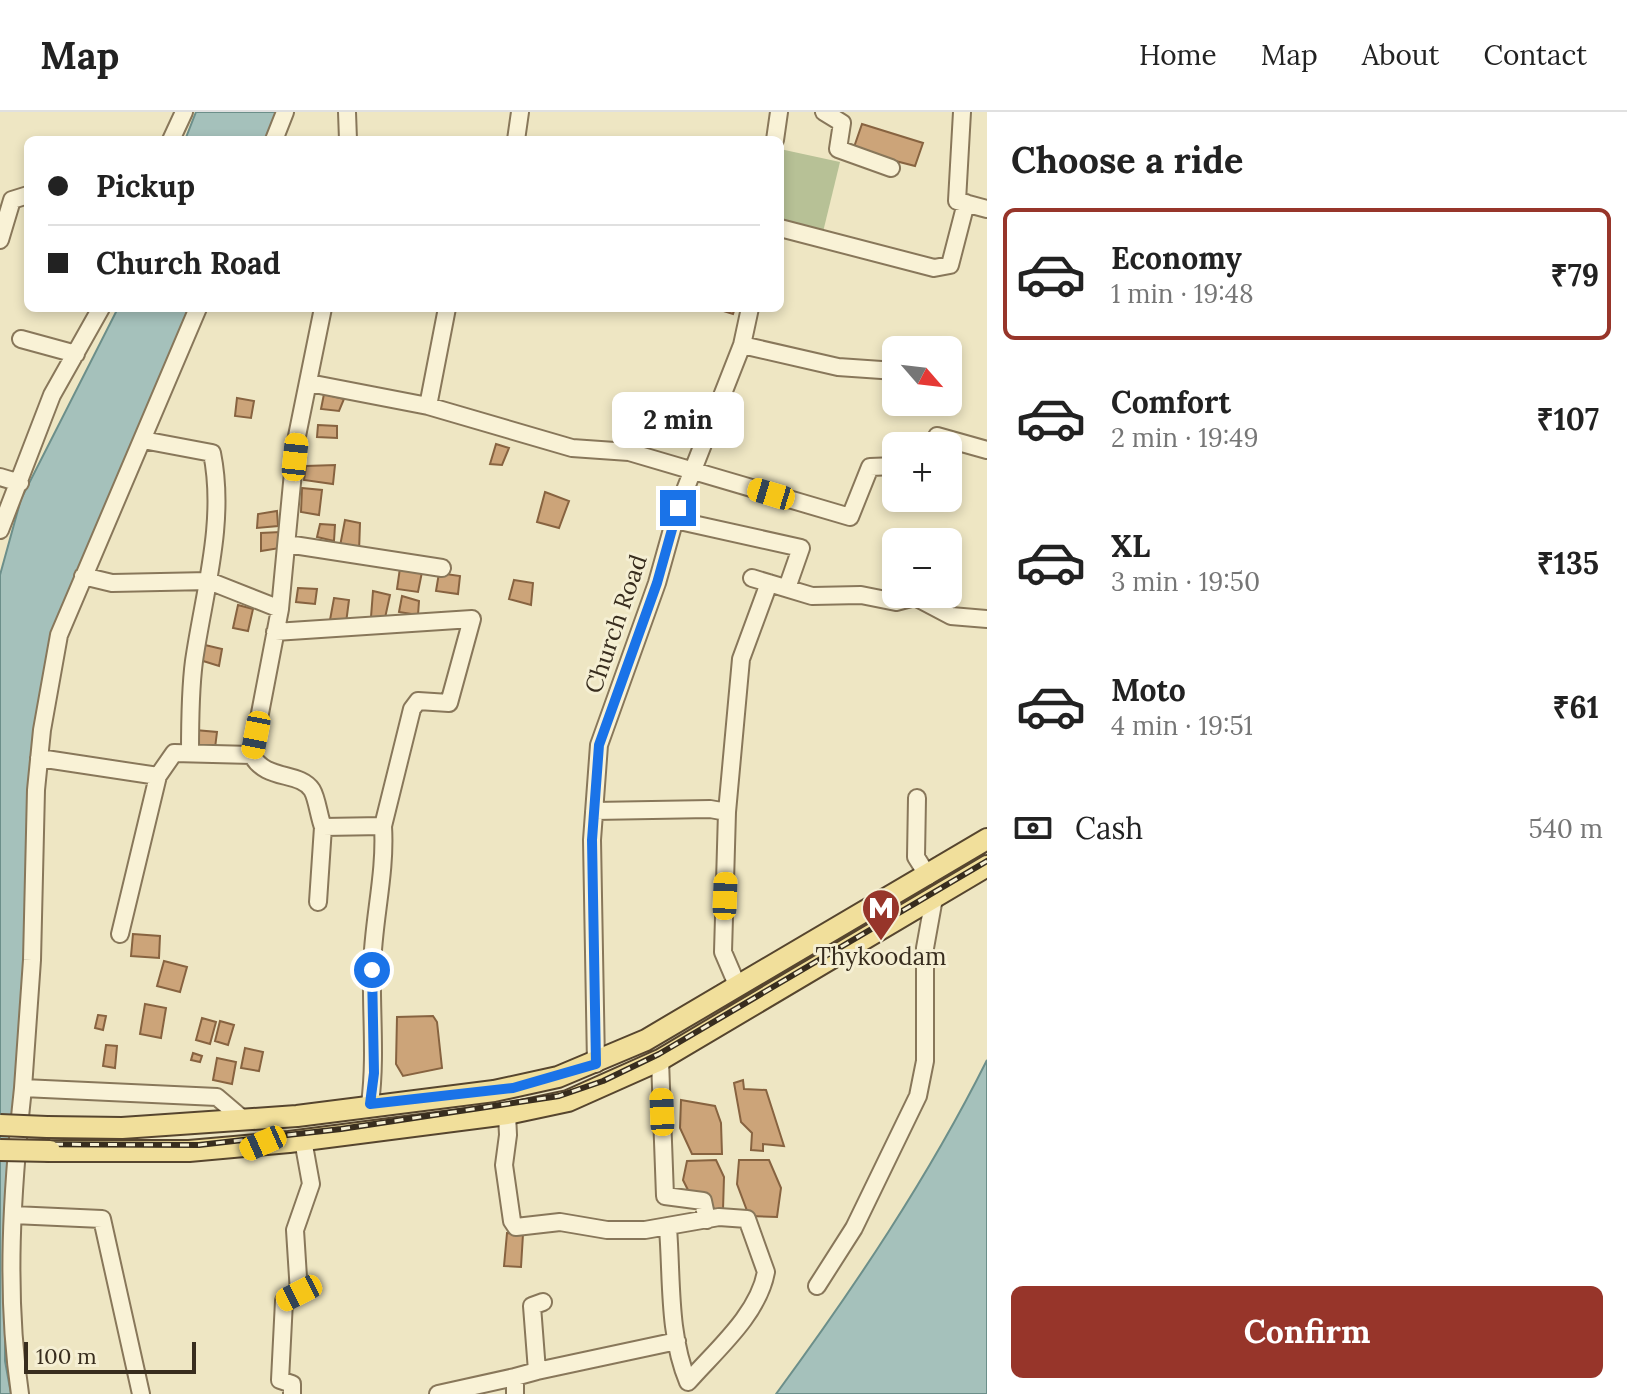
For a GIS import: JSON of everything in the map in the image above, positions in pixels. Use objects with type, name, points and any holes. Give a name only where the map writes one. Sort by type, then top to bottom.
[{"type":"main road","points":[[0,1125],[122,1128],[244,1120],[531,1085],[596,1064],[738,987],[987,839]]},
{"type":"main road","points":[[8,1155],[50,1151],[160,1152],[303,1140],[507,1114],[568,1101],[660,1060],[987,866]]},
{"type":"main road","points":[[412,1101],[414,1124]]},
{"type":"street","points":[[173,136],[184,112]]},
{"type":"street","points":[[347,112],[348,136]]},
{"type":"street","points":[[517,136],[520,112]]},
{"type":"street","points":[[776,136],[779,112]]},
{"type":"street","points":[[824,112],[842,123],[838,149],[891,168]]},
{"type":"street","points":[[962,112],[957,201],[987,209]]},
{"type":"street","points":[[0,240],[12,200],[24,196]]},
{"type":"street","points":[[784,229],[934,268],[950,265],[966,203]]},
{"type":"street","points":[[0,530],[52,395],[99,312]]},
{"type":"street","points":[[20,1394],[12,1336],[13,1215],[8,1155],[23,1088],[39,758],[59,635],[196,312]]},
{"type":"street","points":[[318,902],[323,827],[313,791],[302,782],[279,776],[257,764],[252,755],[280,609],[296,441],[322,312]]},
{"type":"street","points":[[428,406],[446,312]]},
{"type":"street","name":"Church Road","points":[[596,1064],[594,811],[599,745],[657,583],[692,470],[742,345],[749,312]]},
{"type":"street","points":[[21,339],[76,354]]},
{"type":"street","points":[[742,345],[838,367],[882,370]]},
{"type":"street","points":[[309,383],[428,406],[572,448],[629,452],[850,517],[870,467],[882,467]]},
{"type":"street","points":[[143,440],[212,453],[218,482],[209,581],[194,661],[190,753]]},
{"type":"street","points":[[962,443],[987,450]]},
{"type":"street","points":[[0,477],[20,483]]},
{"type":"street","points":[[675,520],[801,548],[787,588]]},
{"type":"street","points":[[287,544],[442,568]]},
{"type":"street","points":[[83,576],[112,583],[209,581],[280,609]]},
{"type":"street","points":[[752,578],[812,596],[861,595],[884,601],[915,597],[951,616],[987,619]]},
{"type":"street","points":[[738,987],[723,952],[727,812],[741,659],[769,583]]},
{"type":"street","points":[[275,632],[472,619],[449,703],[418,701],[412,709],[383,826],[385,851],[372,970],[374,1060],[370,1104]]},
{"type":"street","points":[[120,934],[158,776],[168,757],[190,753],[252,755]]},
{"type":"street","points":[[39,758],[158,776]]},
{"type":"street","points":[[917,798],[915,847],[928,876]]},
{"type":"street","points":[[594,811],[710,809],[727,812]]},
{"type":"street","points":[[323,827],[383,826]]},
{"type":"street","points":[[817,1286],[854,1228],[918,1096],[925,1061],[925,948],[934,898]]},
{"type":"street","points":[[660,1060],[665,1196],[703,1201],[707,1220]]},
{"type":"street","points":[[23,1088],[217,1097],[244,1120]]},
{"type":"street","points":[[507,1114],[504,1165],[514,1225],[560,1222],[622,1231],[668,1228],[707,1220],[747,1219],[766,1272],[756,1297],[737,1327],[684,1388]]},
{"type":"street","points":[[292,1394],[292,1384],[280,1380],[284,1301],[299,1293],[295,1230],[311,1184],[303,1140]]},
{"type":"street","points":[[8,1155],[239,1154],[263,1143]]},
{"type":"street","points":[[13,1215],[101,1217],[141,1394]]},
{"type":"street","points":[[668,1228],[684,1388]]},
{"type":"street","points":[[537,1371],[532,1306],[543,1302]]},
{"type":"street","points":[[438,1394],[677,1341]]},
{"type":"street","points":[[515,1377],[515,1394]]},
{"type":"green space","points":[[784,150],[840,162],[823,232],[784,223]]},
{"type":"water","points":[[196,112],[276,112],[267,136],[187,136]]},
{"type":"water","points":[[116,312],[189,312],[54,632],[31,893],[5,1274],[5,1361],[11,1394],[0,1394],[0,575],[21,499]]},
{"type":"water","points":[[987,1060],[987,1394],[776,1394],[889,1232]]},
{"type":"building","points":[[862,124],[923,143],[915,166],[853,150]]},
{"type":"building","points":[[324,394],[344,399],[339,411],[321,409]]},
{"type":"building","points":[[237,398],[254,401],[251,418],[235,416]]},
{"type":"building","points":[[318,425],[337,426],[337,438],[317,437]]},
{"type":"building","points":[[496,444],[509,448],[502,465],[490,464]]},
{"type":"building","points":[[335,465],[333,484],[304,480],[306,466]]},
{"type":"building","points":[[302,488],[322,490],[319,515],[301,512]]},
{"type":"building","points":[[545,492],[569,501],[559,528],[537,522]]},
{"type":"building","points":[[277,511],[278,526],[257,528],[258,514]]},
{"type":"building","points":[[345,520],[360,523],[359,552],[340,546]]},
{"type":"building","points":[[320,524],[335,525],[334,541],[317,537]]},
{"type":"building","points":[[280,532],[280,548],[261,551],[261,533]]},
{"type":"building","points":[[400,568],[422,572],[418,592],[397,589]]},
{"type":"building","points":[[439,573],[460,576],[458,594],[436,591]]},
{"type":"building","points":[[514,580],[533,583],[531,605],[509,599]]},
{"type":"building","points":[[298,588],[317,589],[315,604],[296,602]]},
{"type":"building","points":[[373,591],[390,595],[385,618],[371,617]]},
{"type":"building","points":[[402,596],[419,601],[418,615],[399,612]]},
{"type":"building","points":[[334,598],[349,600],[346,623],[330,620]]},
{"type":"building","points":[[238,605],[253,609],[248,631],[233,628]]},
{"type":"building","points":[[205,645],[222,649],[219,666],[200,660]]},
{"type":"building","points":[[195,730],[217,732],[215,748],[193,747]]},
{"type":"building","points":[[133,934],[160,936],[159,958],[131,956]]},
{"type":"building","points":[[164,961],[187,967],[180,992],[157,986]]},
{"type":"building","points":[[145,1004],[166,1008],[161,1038],[140,1034]]},
{"type":"building","points":[[98,1015],[106,1016],[103,1030],[95,1028]]},
{"type":"building","points":[[433,1016],[437,1022],[442,1068],[403,1076],[396,1064],[397,1017]]},
{"type":"building","points":[[202,1018],[216,1022],[210,1044],[196,1040]]},
{"type":"building","points":[[220,1021],[234,1025],[228,1045],[215,1041]]},
{"type":"building","points":[[106,1045],[117,1046],[115,1068],[103,1066]]},
{"type":"building","points":[[245,1048],[263,1052],[259,1071],[241,1068]]},
{"type":"building","points":[[193,1053],[202,1056],[200,1062],[191,1060]]},
{"type":"building","points":[[217,1058],[236,1062],[232,1084],[213,1080]]},
{"type":"building","points":[[743,1080],[744,1089],[766,1090],[784,1146],[763,1144],[763,1151],[751,1150],[752,1133],[741,1122],[734,1083]]},
{"type":"building","points":[[681,1100],[715,1106],[721,1123],[722,1154],[692,1154],[680,1128]]},
{"type":"building","points":[[716,1160],[724,1177],[723,1210],[707,1208],[691,1196],[683,1180],[687,1161]]},
{"type":"building","points":[[739,1160],[769,1160],[781,1188],[777,1217],[749,1216],[737,1184]]},
{"type":"building","points":[[507,1233],[523,1234],[521,1267],[504,1266]]},
{"type":"railway","points":[[0,1144],[199,1145],[341,1129],[559,1096],[603,1081],[659,1054],[987,861]]},
{"type":"place","name":"Thykoodam","points":[[881,942]]},
{"type":"route","points":[[372,970],[375,1012],[370,1104],[531,1085],[596,1064],[592,840],[599,745],[657,583],[678,508]]}]
